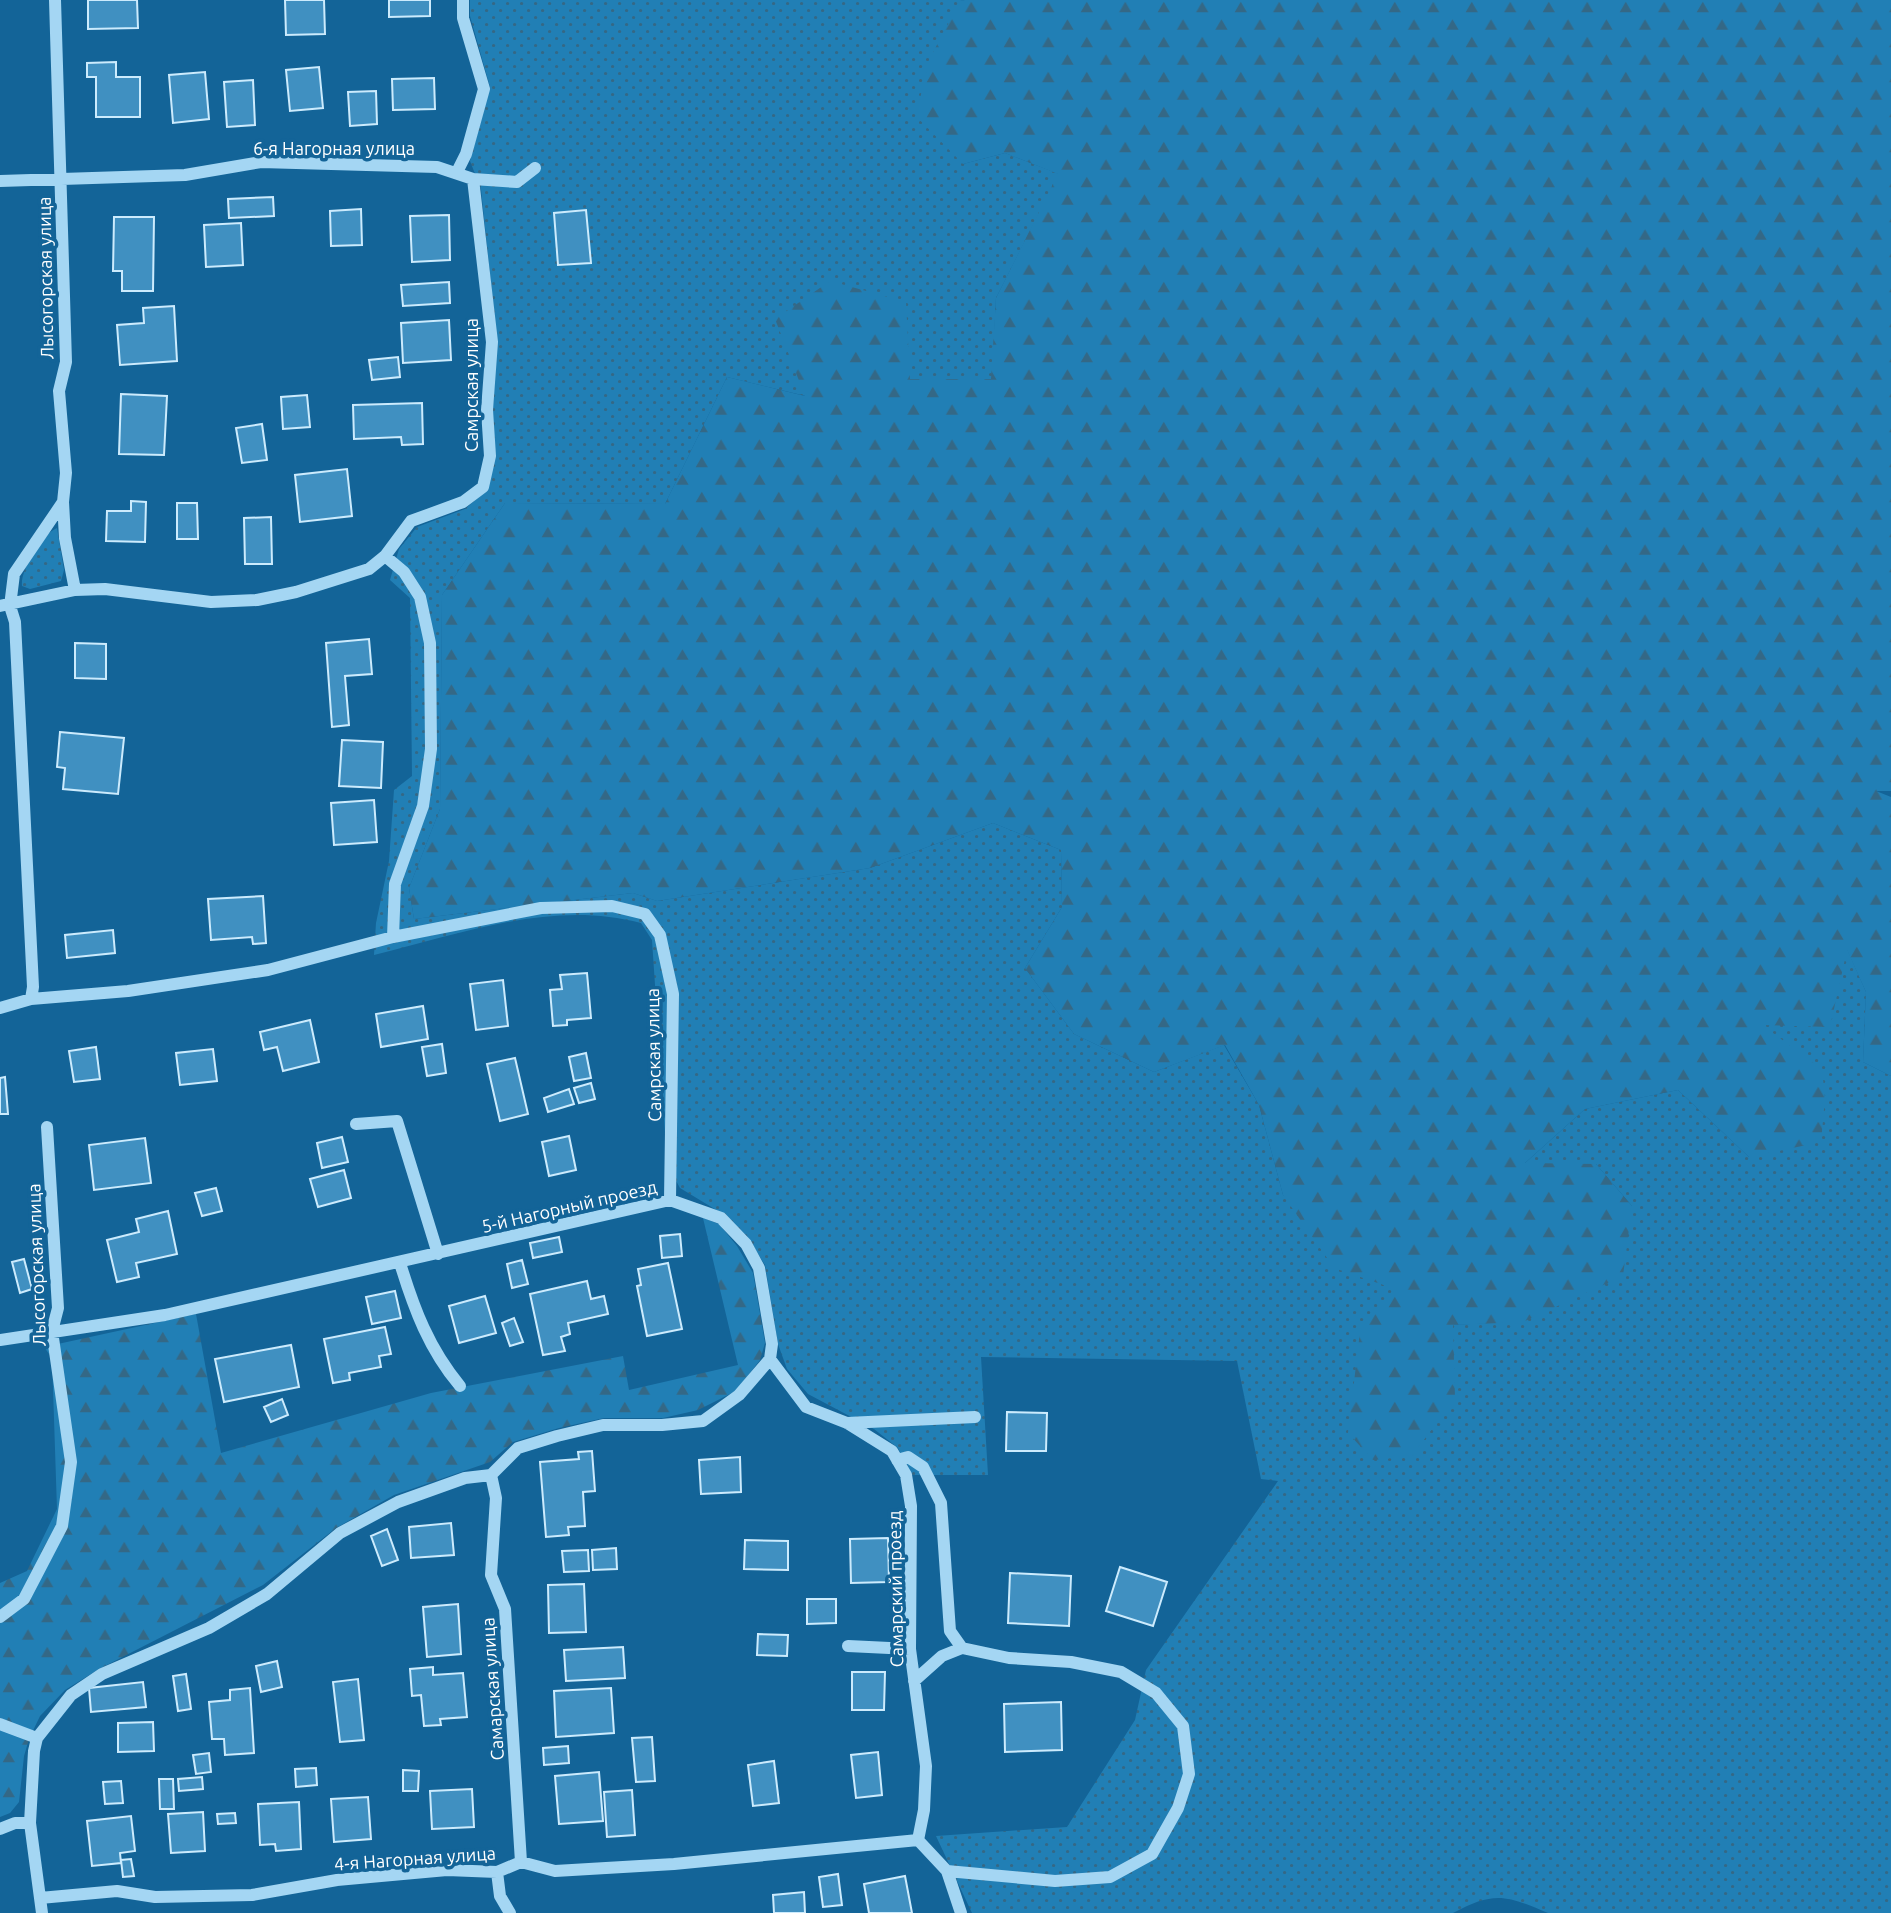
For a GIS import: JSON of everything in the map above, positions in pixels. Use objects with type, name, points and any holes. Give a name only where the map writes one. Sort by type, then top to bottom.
[{"type":"street","name":"Лысогорская улица","points":[[55,0],[66,362],[59,391],[66,473],[63,502],[65,537],[75,590]]},
{"type":"street","points":[[457,172],[466,154],[484,89],[463,18],[463,0]]},
{"type":"street","name":"6-я Нагорная улица","points":[[0,181],[185,175],[261,162],[437,167],[473,179],[517,183],[535,168]]},
{"type":"street","name":"Самрская улица","points":[[385,556],[411,521],[463,502],[483,487],[486,477],[490,456],[487,410],[492,342],[473,179]]},
{"type":"street","points":[[31,999],[33,987],[15,622],[5,606],[14,574],[63,502]]},
{"type":"street","points":[[0,1008],[31,999],[128,992],[268,970],[393,937],[395,884],[423,806],[432,749],[430,643],[420,597],[404,572],[385,556],[369,569],[296,592],[257,600],[211,602],[105,589],[75,590],[5,606]]},
{"type":"street","name":"Самрская улица","points":[[393,937],[541,908],[612,906],[645,914],[660,935],[673,994],[670,1200]]},
{"type":"street","points":[[356,1124],[397,1121],[438,1254]]},
{"type":"street","name":"Лысогорская улица","points":[[0,1617],[24,1599],[62,1526],[71,1462],[52,1331],[58,1308],[47,1127]]},
{"type":"street","name":"5-й Нагорный проезд","points":[[0,1340],[165,1315],[670,1200],[721,1218],[746,1244],[759,1268],[772,1343],[770,1359]]},
{"type":"street","points":[[400,1263],[416,1315],[439,1361],[460,1385]]},
{"type":"street","points":[[42,1913],[30,1824],[37,1738],[71,1695],[85,1683],[209,1628],[267,1594],[340,1533],[398,1502],[466,1478],[491,1475],[518,1448],[556,1436],[603,1425],[662,1425],[703,1421],[739,1395],[770,1359]]},
{"type":"street","name":"Самарский проезд","points":[[770,1359],[806,1407],[848,1423],[892,1451],[906,1475],[911,1506],[910,1649],[926,1766],[924,1810],[918,1840]]},
{"type":"street","points":[[848,1423],[975,1417]]},
{"type":"street","points":[[897,1460],[908,1457],[923,1467],[940,1503],[950,1632],[962,1648]]},
{"type":"street","name":"Самарская улица","points":[[491,1475],[496,1498],[491,1575],[505,1609],[521,1862]]},
{"type":"street","points":[[848,1646],[910,1649]]},
{"type":"street","points":[[914,1681],[942,1656],[962,1648],[1009,1658],[1071,1662],[1121,1672],[1156,1693],[1183,1726],[1189,1774],[1178,1808],[1152,1854],[1110,1877],[1055,1881],[947,1871]]},
{"type":"street","points":[[0,1724],[37,1738]]},
{"type":"street","points":[[0,1829],[15,1823],[30,1824]]},
{"type":"street","points":[[918,1840],[947,1871],[961,1913]]},
{"type":"street","name":"4-я Нагорная улица","points":[[40,1898],[117,1891],[155,1897],[252,1895],[337,1880],[447,1870],[497,1872],[521,1862],[555,1871],[674,1864],[918,1840]]},
{"type":"street","points":[[497,1872],[500,1896],[510,1913]]},
{"type":"green space","points":[[470,0],[965,0],[960,1],[963,164],[1005,153],[1059,174],[996,298],[992,380],[909,379],[806,396],[727,377],[665,504],[505,503],[442,595],[440,809],[409,888],[414,919],[633,893],[657,901],[870,868],[993,823],[1061,850],[1062,907],[1025,968],[1074,1034],[1154,1072],[1224,1045],[1259,1105],[1283,1195],[1402,1291],[1453,1325],[1523,1321],[1632,1206],[1596,1164],[1524,1164],[1585,1109],[1678,1090],[1749,1157],[1761,1024],[1847,949],[1866,992],[1863,1062],[1891,1076],[1891,1913],[1548,1913],[1521,1902],[1500,1898],[1479,1901],[1453,1913],[972,1913],[936,1836],[1067,1827],[1135,1720],[1146,1670],[1278,1481],[1261,1479],[1237,1361],[981,1357],[988,1475],[911,1475],[898,1448],[874,1429],[808,1394],[787,1369],[778,1344],[765,1265],[747,1236],[723,1214],[680,1188],[667,1164],[652,940],[641,923],[608,917],[540,917],[473,929],[374,955],[376,923],[389,861],[394,790],[412,776],[410,598],[390,580],[399,549],[417,527],[465,509],[488,489],[497,340],[481,189],[470,161],[490,87],[470,16]]},
{"type":"green space","points":[[1891,0],[1891,791],[1876,791],[1891,797],[1891,1076],[1863,1062],[1866,992],[1847,950],[1830,1027],[1762,1025],[1822,1069],[1825,1098],[1821,1142],[1749,1157],[1678,1090],[1585,1109],[1525,1163],[1596,1164],[1632,1206],[1623,1276],[1523,1322],[1453,1325],[1455,1398],[1412,1456],[1373,1460],[1348,1433],[1361,1323],[1401,1291],[1334,1268],[1283,1195],[1259,1105],[1225,1045],[1154,1072],[1074,1034],[1025,968],[1062,907],[1061,850],[993,823],[870,868],[657,901],[633,893],[414,919],[409,888],[440,809],[442,595],[505,503],[665,504],[727,377],[805,396],[775,319],[830,281],[906,302],[910,379],[991,379],[996,298],[1058,174],[1005,153],[963,164],[916,116],[929,60],[960,1]]},
{"type":"green space","points":[[57,528],[64,570],[61,581],[30,589],[22,586],[22,579],[33,553],[45,537]]},
{"type":"green space","points":[[703,1218],[719,1224],[737,1246],[753,1273],[765,1343],[760,1360],[736,1391],[698,1410],[663,1418],[604,1418],[513,1442],[490,1462],[394,1495],[336,1528],[263,1585],[99,1669],[65,1690],[40,1716],[24,1756],[19,1802],[10,1813],[0,1817],[0,1583],[27,1571],[57,1509],[52,1358],[44,1347],[196,1314],[221,1453],[431,1393],[623,1356],[629,1390],[738,1365]]},
{"type":"building","points":[[88,0],[137,0],[138,28],[88,29]]},
{"type":"building","points":[[285,0],[324,0],[325,34],[286,35]]},
{"type":"building","points":[[389,0],[430,0],[430,16],[389,17]]},
{"type":"building","points":[[116,62],[116,77],[140,77],[140,117],[96,117],[96,77],[87,77],[87,63]]},
{"type":"building","points":[[319,67],[323,108],[290,111],[286,70]]},
{"type":"building","points":[[205,72],[209,119],[173,123],[169,75]]},
{"type":"building","points":[[434,78],[435,109],[393,110],[392,79]]},
{"type":"building","points":[[253,80],[255,125],[227,127],[224,82]]},
{"type":"building","points":[[376,91],[377,124],[350,126],[348,92]]},
{"type":"building","points":[[273,197],[274,216],[229,218],[228,199]]},
{"type":"building","points":[[361,209],[362,245],[331,246],[330,211]]},
{"type":"building","points":[[586,210],[591,263],[558,265],[554,213]]},
{"type":"building","points":[[449,215],[450,260],[412,262],[410,216]]},
{"type":"building","points":[[114,217],[154,217],[153,291],[122,291],[122,271],[113,271]]},
{"type":"building","points":[[241,223],[243,265],[206,267],[204,225]]},
{"type":"building","points":[[449,282],[450,303],[403,306],[401,285]]},
{"type":"building","points":[[174,306],[177,361],[120,365],[117,325],[144,323],[143,308]]},
{"type":"building","points":[[449,320],[451,360],[403,363],[401,323]]},
{"type":"building","points":[[398,357],[400,377],[372,380],[369,360]]},
{"type":"building","points":[[121,394],[167,396],[164,455],[119,454]]},
{"type":"building","points":[[307,395],[310,427],[283,429],[281,397]]},
{"type":"building","points":[[422,403],[423,444],[402,445],[401,437],[354,439],[353,405]]},
{"type":"building","points":[[262,424],[267,460],[242,463],[236,428]]},
{"type":"building","points":[[347,469],[352,516],[300,522],[295,475]]},
{"type":"building","points":[[131,501],[146,502],[145,542],[106,541],[107,511],[131,511]]},
{"type":"building","points":[[177,503],[197,503],[198,539],[177,539]]},
{"type":"building","points":[[271,517],[272,564],[245,564],[244,518]]},
{"type":"building","points":[[369,639],[372,674],[345,676],[349,725],[332,727],[326,643]]},
{"type":"building","points":[[75,643],[106,644],[106,679],[75,678]]},
{"type":"building","points":[[60,732],[124,738],[118,794],[63,789],[65,768],[57,767]]},
{"type":"building","points":[[342,740],[383,742],[381,788],[339,786]]},
{"type":"building","points":[[374,800],[377,842],[334,845],[331,803]]},
{"type":"building","points":[[263,896],[266,943],[253,944],[252,937],[211,940],[208,899]]},
{"type":"building","points":[[113,930],[115,953],[67,958],[65,935]]},
{"type":"building","points":[[587,973],[591,1018],[567,1020],[567,1025],[553,1026],[550,990],[562,989],[560,975]]},
{"type":"building","points":[[503,980],[508,1026],[476,1030],[470,984]]},
{"type":"building","points":[[423,1006],[428,1039],[381,1047],[376,1014]]},
{"type":"building","points":[[310,1020],[319,1062],[283,1071],[277,1047],[264,1050],[260,1032]]},
{"type":"building","points":[[442,1044],[446,1073],[427,1076],[422,1047]]},
{"type":"building","points":[[96,1047],[100,1079],[74,1082],[69,1051]]},
{"type":"building","points":[[213,1049],[217,1081],[180,1085],[176,1053]]},
{"type":"building","points":[[586,1053],[591,1078],[574,1081],[569,1057]]},
{"type":"building","points":[[515,1058],[528,1114],[500,1121],[487,1064]]},
{"type":"building","points":[[5,1077],[8,1114],[0,1114],[0,1078]]},
{"type":"building","points":[[591,1083],[595,1099],[579,1103],[574,1088]]},
{"type":"building","points":[[569,1089],[574,1104],[548,1112],[544,1098]]},
{"type":"building","points":[[569,1136],[576,1170],[549,1176],[542,1142]]},
{"type":"building","points":[[342,1137],[348,1162],[322,1168],[317,1143]]},
{"type":"building","points":[[145,1138],[151,1183],[94,1190],[89,1145]]},
{"type":"building","points":[[344,1170],[351,1198],[318,1207],[310,1179]]},
{"type":"building","points":[[216,1188],[222,1211],[202,1216],[195,1193]]},
{"type":"building","points":[[168,1211],[177,1254],[136,1263],[139,1277],[117,1282],[107,1240],[139,1232],[136,1219]]},
{"type":"building","points":[[680,1234],[682,1256],[662,1258],[660,1236]]},
{"type":"building","points":[[559,1237],[562,1252],[533,1258],[530,1243]]},
{"type":"building","points":[[24,1259],[32,1289],[20,1293],[12,1262]]},
{"type":"building","points":[[522,1260],[528,1284],[512,1288],[507,1264]]},
{"type":"building","points":[[668,1263],[682,1329],[647,1336],[637,1286],[641,1285],[638,1269]]},
{"type":"building","points":[[587,1281],[591,1299],[604,1296],[608,1314],[568,1323],[570,1334],[561,1337],[565,1351],[543,1355],[530,1294]]},
{"type":"building","points":[[395,1291],[401,1318],[372,1324],[366,1297]]},
{"type":"building","points":[[485,1296],[496,1333],[459,1343],[449,1306]]},
{"type":"building","points":[[514,1318],[523,1342],[510,1346],[502,1323]]},
{"type":"building","points":[[385,1327],[391,1354],[379,1356],[381,1367],[349,1373],[350,1380],[333,1383],[324,1339]]},
{"type":"building","points":[[291,1345],[299,1387],[224,1402],[215,1359]]},
{"type":"building","points":[[282,1399],[288,1415],[271,1422],[264,1407]]},
{"type":"building","points":[[1007,1412],[1047,1413],[1046,1451],[1006,1451]]},
{"type":"building","points":[[592,1451],[595,1491],[583,1492],[585,1526],[568,1527],[569,1535],[546,1537],[540,1462],[579,1459],[578,1452]]},
{"type":"building","points":[[740,1457],[741,1492],[701,1494],[699,1460]]},
{"type":"building","points":[[451,1523],[454,1555],[411,1558],[409,1527]]},
{"type":"building","points":[[387,1529],[398,1560],[382,1566],[371,1536]]},
{"type":"building","points":[[888,1538],[889,1582],[851,1583],[850,1539]]},
{"type":"building","points":[[745,1540],[788,1541],[788,1570],[744,1569]]},
{"type":"building","points":[[616,1548],[617,1569],[593,1570],[592,1550]]},
{"type":"building","points":[[588,1550],[589,1571],[564,1572],[562,1551]]},
{"type":"building","points":[[1120,1567],[1167,1582],[1153,1626],[1106,1611]]},
{"type":"building","points":[[1010,1573],[1071,1576],[1069,1626],[1008,1623]]},
{"type":"building","points":[[584,1584],[586,1632],[549,1633],[548,1585]]},
{"type":"building","points":[[807,1599],[836,1599],[836,1623],[807,1624]]},
{"type":"building","points":[[458,1604],[461,1654],[427,1657],[423,1607]]},
{"type":"building","points":[[758,1634],[788,1635],[787,1656],[757,1655]]},
{"type":"building","points":[[623,1647],[625,1678],[566,1681],[564,1650]]},
{"type":"building","points":[[277,1661],[282,1687],[261,1692],[256,1666]]},
{"type":"building","points":[[433,1667],[433,1675],[463,1673],[467,1717],[440,1719],[441,1725],[424,1726],[421,1695],[412,1696],[410,1669]]},
{"type":"building","points":[[852,1672],[885,1672],[884,1710],[852,1710]]},
{"type":"building","points":[[186,1674],[191,1709],[178,1711],[173,1676]]},
{"type":"building","points":[[358,1679],[364,1740],[340,1742],[333,1682]]},
{"type":"building","points":[[143,1682],[146,1707],[91,1712],[89,1688]]},
{"type":"building","points":[[250,1688],[254,1753],[225,1755],[224,1739],[212,1739],[209,1702],[230,1700],[230,1690]]},
{"type":"building","points":[[611,1688],[614,1733],[556,1737],[554,1691]]},
{"type":"building","points":[[1061,1702],[1062,1750],[1005,1752],[1004,1704]]},
{"type":"building","points":[[153,1722],[154,1751],[118,1752],[118,1723]]},
{"type":"building","points":[[652,1737],[655,1781],[636,1782],[632,1738]]},
{"type":"building","points":[[568,1746],[569,1763],[544,1765],[543,1748]]},
{"type":"building","points":[[878,1752],[882,1795],[856,1798],[851,1755]]},
{"type":"building","points":[[209,1753],[211,1772],[196,1774],[193,1755]]},
{"type":"building","points":[[774,1761],[779,1803],[753,1806],[748,1765]]},
{"type":"building","points":[[316,1768],[317,1785],[296,1787],[295,1769]]},
{"type":"building","points":[[403,1770],[419,1771],[418,1791],[403,1791]]},
{"type":"building","points":[[599,1772],[603,1821],[559,1824],[555,1776]]},
{"type":"building","points":[[202,1777],[203,1789],[179,1791],[178,1779]]},
{"type":"building","points":[[159,1779],[173,1779],[174,1809],[160,1809]]},
{"type":"building","points":[[121,1781],[123,1803],[105,1804],[103,1782]]},
{"type":"building","points":[[472,1789],[474,1827],[432,1829],[430,1791]]},
{"type":"building","points":[[632,1790],[635,1835],[607,1837],[604,1792]]},
{"type":"building","points":[[368,1797],[371,1839],[334,1842],[331,1799]]},
{"type":"building","points":[[299,1802],[301,1849],[276,1851],[275,1844],[260,1845],[258,1804]]},
{"type":"building","points":[[203,1812],[205,1851],[171,1853],[168,1814]]},
{"type":"building","points":[[235,1813],[236,1823],[218,1824],[217,1814]]},
{"type":"building","points":[[131,1816],[135,1851],[120,1853],[121,1863],[92,1866],[87,1821]]},
{"type":"building","points":[[131,1859],[134,1876],[123,1877],[121,1860]]},
{"type":"building","points":[[838,1874],[842,1905],[823,1907],[819,1877]]},
{"type":"building","points":[[905,1876],[912,1913],[869,1913],[864,1884]]},
{"type":"building","points":[[804,1892],[805,1913],[774,1913],[773,1895]]}]
